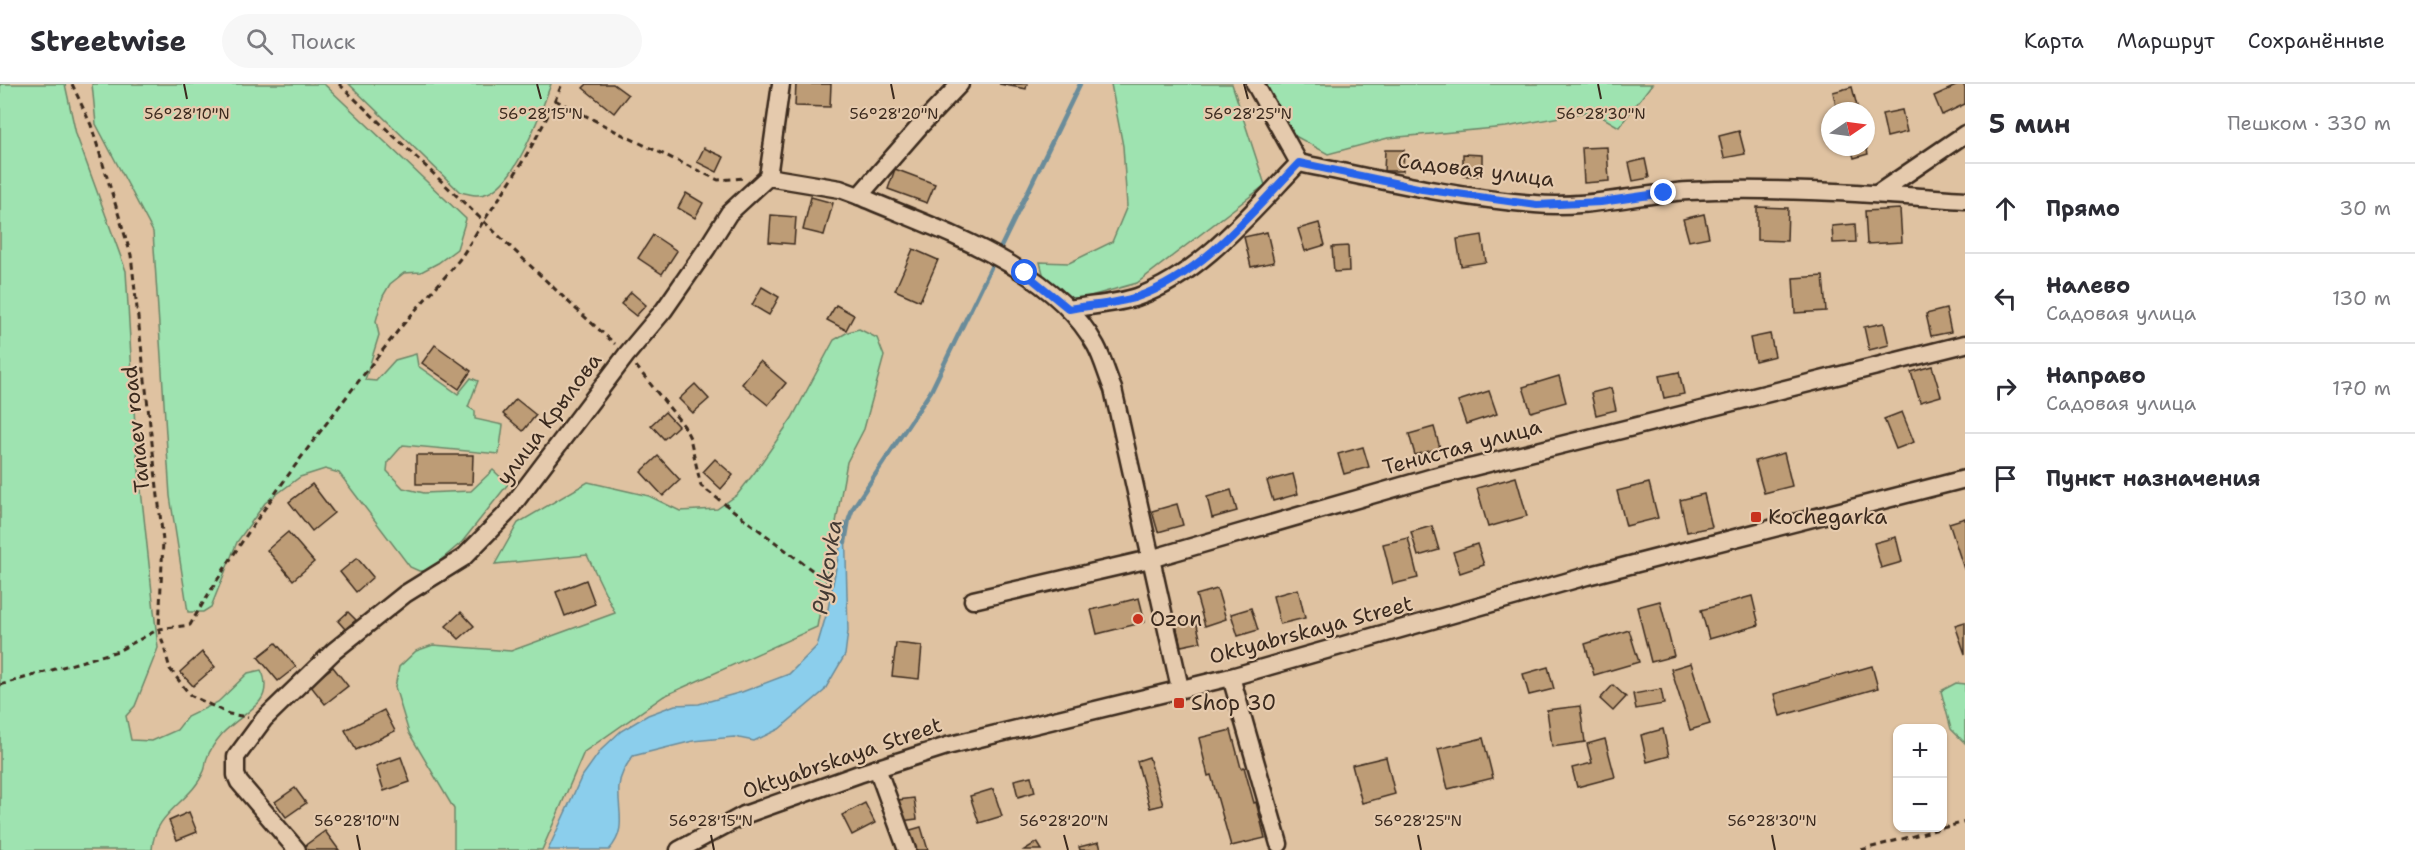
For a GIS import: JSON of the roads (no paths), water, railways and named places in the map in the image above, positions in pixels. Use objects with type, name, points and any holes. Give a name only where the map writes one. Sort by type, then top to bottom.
[{"type":"street","points":[[781,84],[768,177],[840,189],[859,195],[969,243],[1025,273],[1069,309],[1096,345],[1113,389],[1180,688]]},
{"type":"street","points":[[859,195],[960,84]]},
{"type":"street","points":[[1069,309],[1136,297],[1179,275],[1217,248],[1299,163],[1255,84]]},
{"type":"street","points":[[1877,194],[1965,134]]},
{"type":"street","name":"Садовая улица","points":[[1299,163],[1422,189],[1537,205],[1601,202],[1690,191],[1877,194],[1965,200]]},
{"type":"street","name":"улица Крылова","points":[[297,850],[243,788],[236,775],[236,757],[264,719],[334,651],[396,601],[464,558],[483,540],[506,514],[627,354],[664,310],[729,213],[768,177]]},
{"type":"street","name":"Тенистая улица","points":[[973,600],[1150,559],[1433,477],[1965,344]]},
{"type":"street","name":"Oktyabrskaya Street","points":[[679,850],[744,814],[947,746],[1231,677],[1587,576],[1965,479]]},
{"type":"street","points":[[1231,677],[1279,844]]},
{"type":"street","points":[[877,768],[907,850]]},
{"type":"water","points":[[845,522],[848,631],[845,655],[824,691],[779,729],[754,741],[734,737],[693,741],[633,756],[620,782],[620,827],[615,842],[609,850],[548,850],[581,778],[601,750],[621,731],[648,715],[675,705],[699,704],[742,692],[789,674],[817,646],[828,609]]},
{"type":"waterway","name":"Pylkovka","points":[[845,542],[853,508],[931,391],[1080,84]]},
{"type":"place","name":"Kochegarka","points":[[1756,517]]},
{"type":"place","name":"Ozon","points":[[1138,619]]},
{"type":"place","name":"Shop 30","points":[[1179,703]]}]
